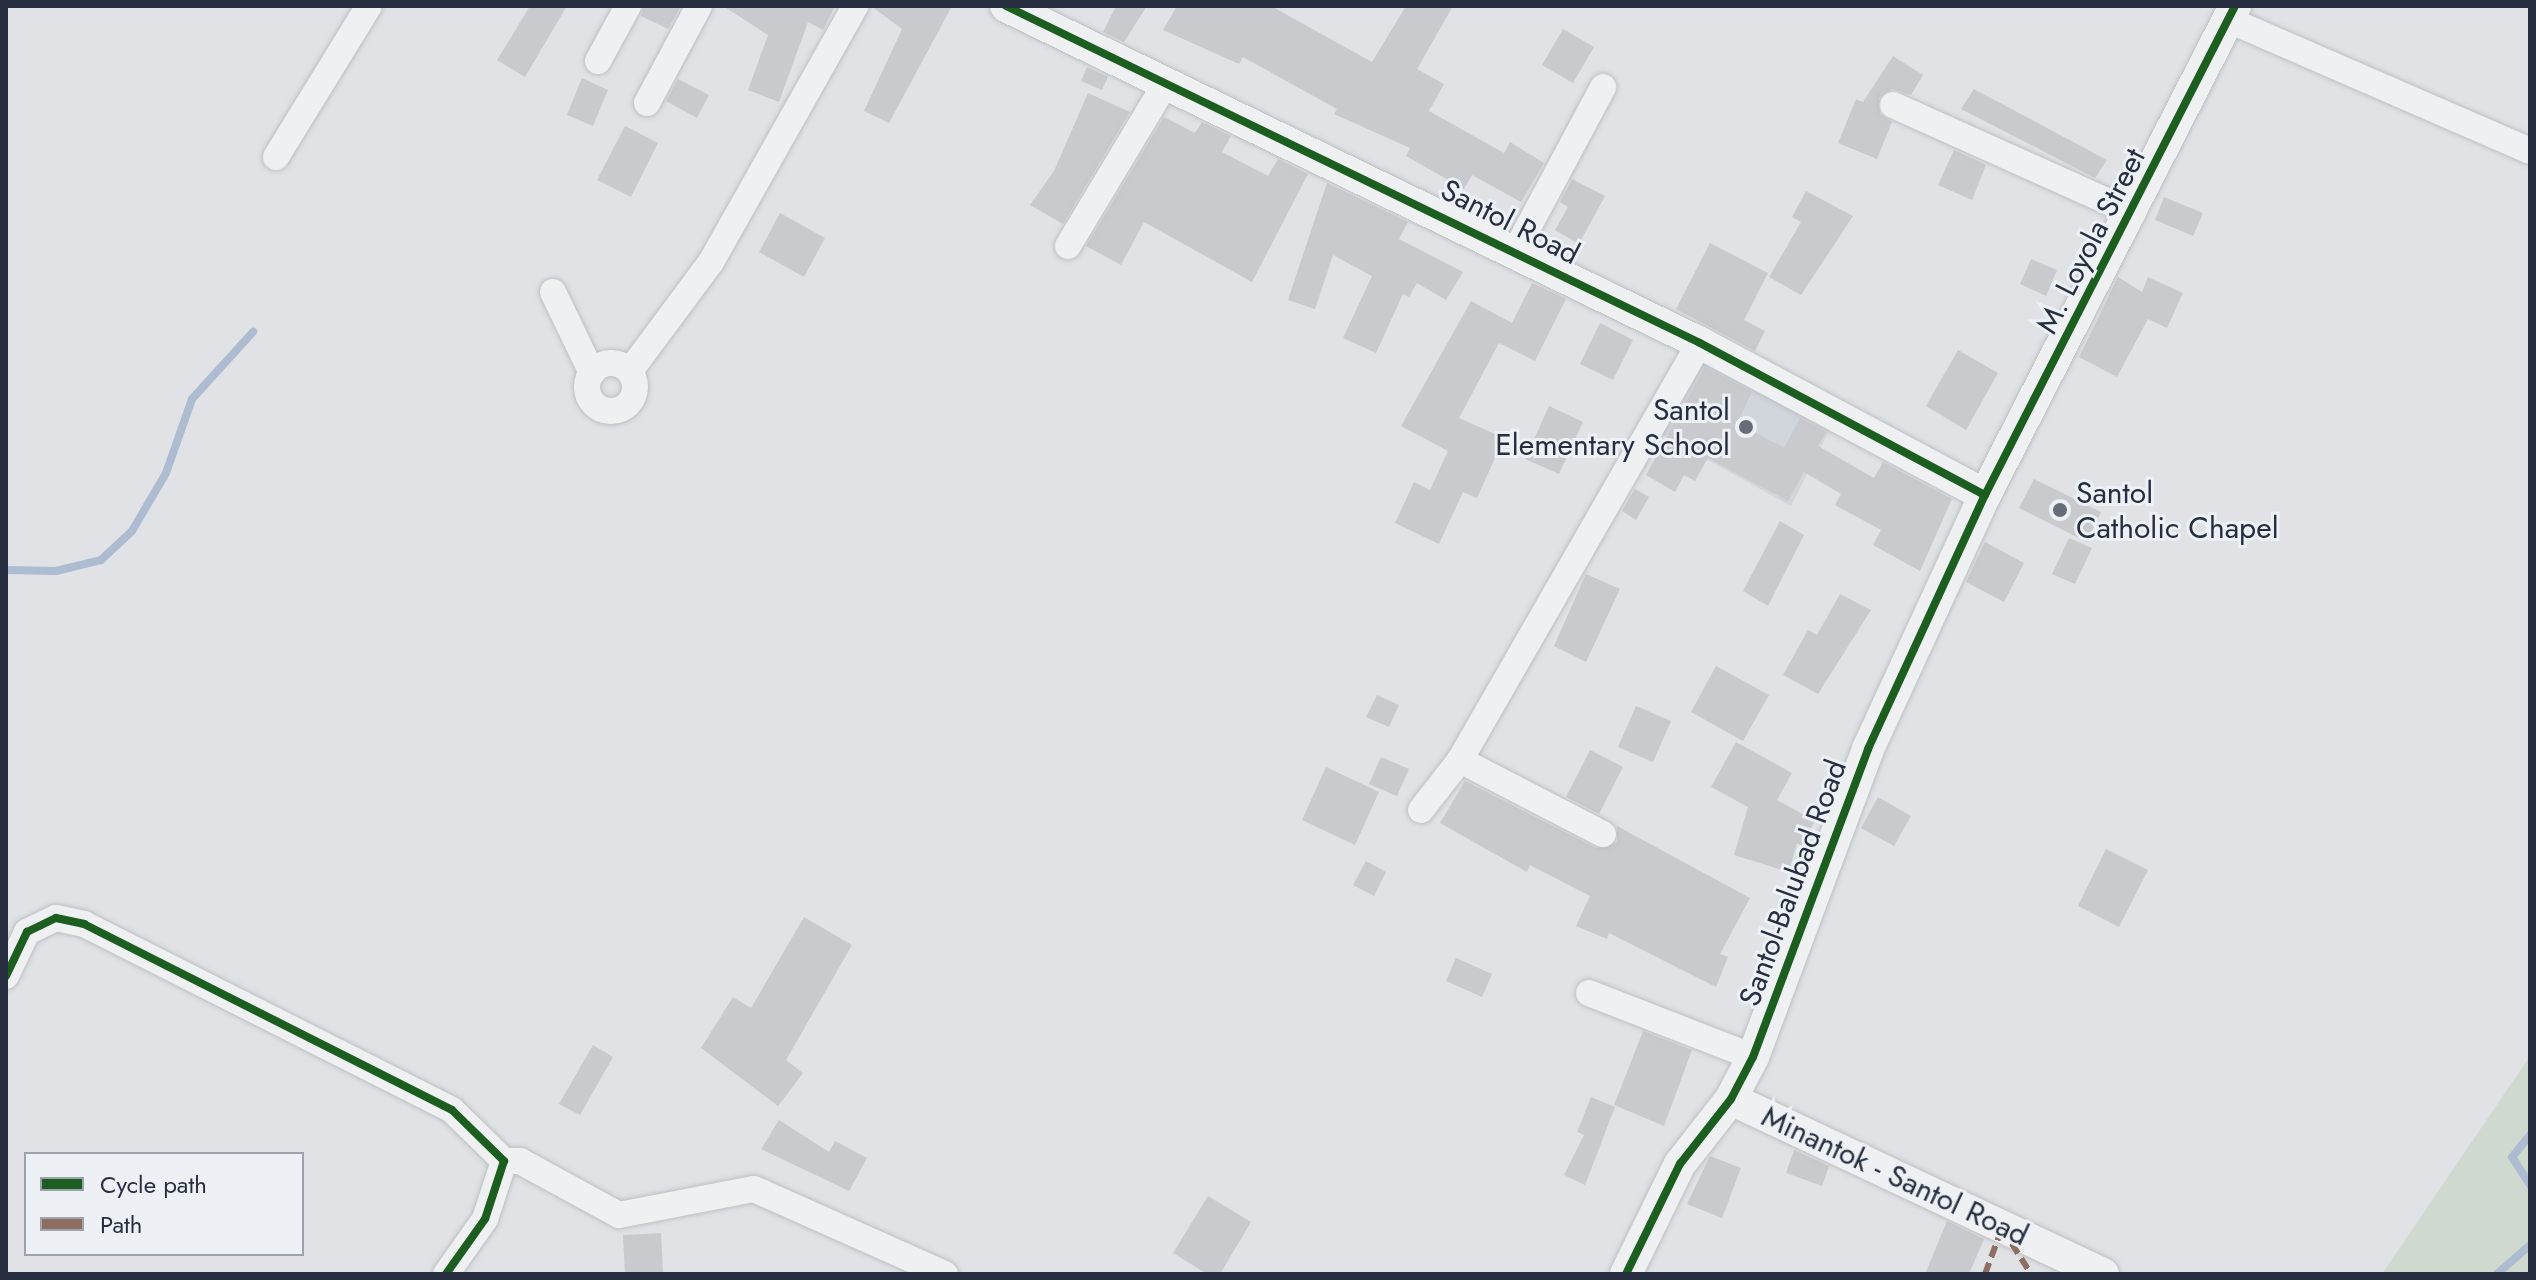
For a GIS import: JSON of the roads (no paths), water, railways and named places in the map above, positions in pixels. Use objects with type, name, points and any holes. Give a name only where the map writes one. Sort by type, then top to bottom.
[{"type":"street","points":[[276,157],[369,6]]},
{"type":"street","points":[[598,61],[628,6]]},
{"type":"street","points":[[647,103],[699,6]]},
{"type":"street","points":[[553,292],[592,373],[593,402],[612,411],[631,401],[630,371],[711,262],[855,6]]},
{"type":"street","name":"Santol Road","points":[[1006,6],[1167,81],[1700,343],[1985,495]]},
{"type":"street","points":[[2232,13],[2530,151]]},
{"type":"street","name":"M. Loyola Street","points":[[1985,495],[2133,213],[2232,13]]},
{"type":"street","points":[[1068,246],[1167,81]]},
{"type":"street","points":[[1515,252],[1603,87]]},
{"type":"street","points":[[1893,105],[2133,213]]},
{"type":"street","points":[[1421,810],[1460,760],[1700,343]]},
{"type":"street","points":[[592,373],[611,363],[630,371]]},
{"type":"street","name":"Santol-Balubad Road","points":[[1626,1274],[1691,1145],[1731,1099],[1753,1057],[1868,749],[1985,495]]},
{"type":"street","points":[[1460,760],[1603,834]]},
{"type":"street","points":[[6,976],[27,932],[56,918],[84,924],[452,1110],[504,1161],[520,1161],[619,1215],[754,1189],[945,1274]]},
{"type":"street","points":[[1589,993],[1753,1057]]},
{"type":"street","name":"Minantok - Santol Road","points":[[1731,1099],[2103,1274]]},
{"type":"street","points":[[446,1274],[485,1219],[504,1161]]},
{"type":"waterway","points":[[6,570],[56,571],[101,560],[132,531],[166,473],[192,399],[253,332]]},
{"type":"waterway","points":[[2530,1135],[2512,1157],[2530,1185]]},
{"type":"waterway","points":[[2497,1274],[2530,1245]]},
{"type":"place","name":"Santol Elementary School","points":[[1746,427]]},
{"type":"place","name":"Santol Catholic Chapel","points":[[2060,510]]}]
